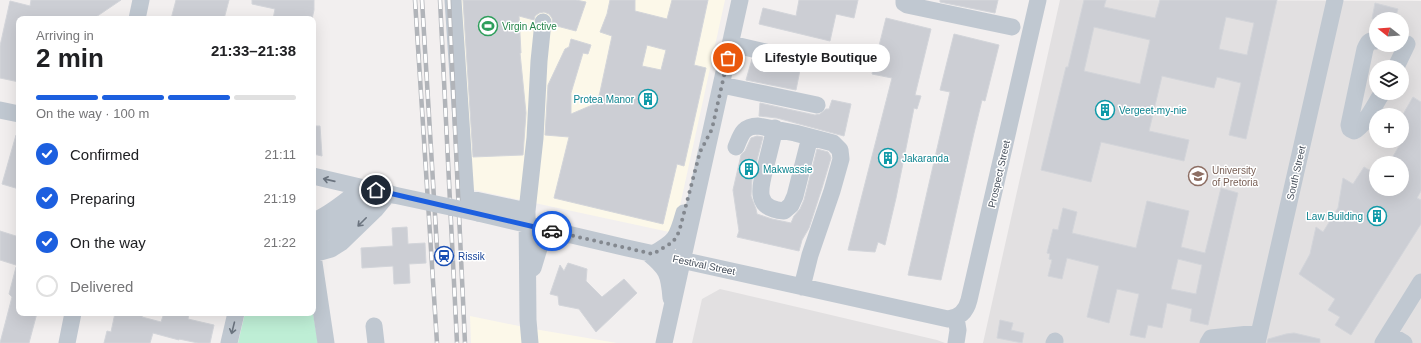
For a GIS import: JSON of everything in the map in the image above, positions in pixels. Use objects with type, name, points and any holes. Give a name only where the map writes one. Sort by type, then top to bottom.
[{"type":"street","points":[[137,16],[141,0]]},
{"type":"street","points":[[452,0],[466,198],[527,218]]},
{"type":"street","points":[[664,343],[740,0]]},
{"type":"street","points":[[904,0],[904,3],[907,5],[930,5],[1012,27]]},
{"type":"street","name":"Prospect Street","points":[[956,318],[961,315],[970,300],[1038,0]]},
{"type":"street","name":"South Street","points":[[1258,338],[1336,1]]},
{"type":"street","points":[[530,343],[527,284],[527,218],[535,138],[539,60],[543,22]]},
{"type":"street","points":[[1369,41],[1365,49],[1349,125],[1350,129],[1358,129],[1365,121],[1378,100]]},
{"type":"street","points":[[1400,60],[1410,43]]},
{"type":"street","points":[[731,44],[813,63]]},
{"type":"street","points":[[722,85],[817,105]]},
{"type":"street","points":[[0,110],[16,113]]},
{"type":"street","points":[[736,147],[742,133],[747,128],[758,126],[775,128],[833,143],[840,150],[841,159],[832,191],[810,255],[802,287]]},
{"type":"street","points":[[775,128],[760,186],[761,197],[765,205],[774,210],[784,211],[791,204],[795,196],[810,137]]},
{"type":"street","points":[[672,308],[670,280],[661,263],[650,253],[673,242],[679,232],[700,152],[712,129]]},
{"type":"street","name":"Festival Street","points":[[316,177],[478,213],[527,218],[568,234],[683,261],[948,319],[956,318]]},
{"type":"street","points":[[316,219],[380,191]]},
{"type":"street","points":[[316,236],[321,235],[337,225],[380,191]]},
{"type":"street","points":[[316,254],[331,249],[342,242],[375,210],[380,191]]},
{"type":"street","points":[[527,284],[540,245],[544,242],[568,234]]},
{"type":"street","points":[[316,275],[326,343]]},
{"type":"street","points":[[1404,343],[1386,339],[1421,282]]},
{"type":"street","points":[[67,343],[73,316]]},
{"type":"street","points":[[229,343],[235,316]]},
{"type":"street","points":[[956,318],[958,330],[956,343]]},
{"type":"street","points":[[1208,343],[1211,338],[1258,338]]},
{"type":"shaded area","points":[[460,0],[725,0],[674,233],[470,189]]},
{"type":"shaded area","name":"University of Pretoria","points":[[1060,0],[1421,1],[1421,343],[983,343]]},
{"type":"shaded area","points":[[720,289],[945,343],[692,343],[702,299]]},
{"type":"shaded area","points":[[470,316],[534,329],[617,343],[471,343]]},
{"type":"green space","points":[[244,316],[314,316],[318,343],[238,343]]},
{"type":"building","points":[[31,0],[121,0],[97,16],[16,16],[16,81],[0,78],[0,46],[10,1],[30,6]]},
{"type":"building","points":[[176,0],[229,0],[225,16],[172,16]]},
{"type":"building","points":[[252,0],[314,0],[314,10],[313,16],[274,16],[275,9],[252,4]]},
{"type":"building","points":[[463,0],[576,0],[586,2],[576,31],[553,25],[552,18],[549,14],[544,12],[535,16],[534,20],[519,16],[520,53],[526,113],[523,155],[473,157]]},
{"type":"building","points":[[610,0],[635,0],[635,11],[667,19],[672,0],[708,0],[694,65],[706,68],[684,166],[677,164],[663,224],[554,198],[569,137],[545,135],[548,85],[565,49],[569,47],[571,39],[591,45],[588,54],[583,53],[571,93],[571,114],[597,103],[612,36],[600,32],[607,14]],"holes":[[[647,45],[666,50],[661,70],[642,66]]]},
{"type":"building","points":[[799,0],[858,0],[854,18],[836,14],[830,41],[759,24],[763,8],[796,16]]},
{"type":"building","points":[[940,0],[998,0],[995,13],[940,2]]},
{"type":"building","points":[[1084,0],[1106,0],[1104,7],[1155,18],[1160,0],[1277,0],[1246,139],[1229,135],[1241,83],[1217,77],[1214,88],[1162,76],[1149,131],[1189,140],[1184,161],[1101,142],[1091,182],[1041,170],[1066,67],[1068,67]],"holes":[[[1226,17],[1254,23],[1247,55],[1219,49]],[[1094,27],[1150,40],[1140,84],[1084,71]]]},
{"type":"building","points":[[1375,3],[1398,9],[1397,12],[1373,12]]},
{"type":"building","name":"Jakaranda","points":[[886,18],[931,29],[915,95],[921,96],[917,109],[914,108],[885,245],[878,242],[875,252],[848,250],[892,78],[872,74]]},
{"type":"building","points":[[954,34],[999,45],[985,101],[982,100],[941,280],[908,275],[950,92],[940,90]]},
{"type":"building","points":[[752,59],[800,70],[796,90],[746,80]]},
{"type":"building","name":"Law Building","points":[[1413,97],[1421,102],[1421,191],[1417,198],[1421,200],[1421,224],[1351,335],[1335,325],[1340,317],[1328,310],[1335,299],[1299,274],[1310,254],[1316,227],[1323,232],[1338,208],[1343,178],[1353,184],[1364,167],[1369,170],[1369,196],[1409,196],[1409,156],[1393,156],[1398,148],[1409,148],[1409,108],[1407,108]]},
{"type":"building","points":[[832,100],[851,104],[844,136],[777,118],[759,116],[760,103],[815,115],[829,109]]},
{"type":"building","points":[[316,126],[320,126],[322,156],[316,155]]},
{"type":"building","points":[[16,135],[16,188],[2,184]]},
{"type":"building","name":"Makwassie","points":[[757,136],[763,137],[752,179],[751,196],[757,214],[772,219],[791,223],[804,200],[817,149],[828,152],[830,155],[831,158],[822,188],[809,228],[802,240],[799,251],[737,237],[739,231],[733,190],[741,155],[745,151],[751,138]]},
{"type":"building","points":[[1221,188],[1238,193],[1208,325],[1190,321],[1192,309],[1167,303],[1162,328],[1148,325],[1145,338],[1130,335],[1139,294],[1117,289],[1109,323],[1087,317],[1099,266],[1067,258],[1062,279],[1048,276],[1052,260],[1049,259],[1050,254],[1047,253],[1053,229],[1058,230],[1063,208],[1077,212],[1072,233],[1136,248],[1147,201],[1189,211],[1181,247],[1205,253]],"holes":[[[1178,259],[1202,265],[1196,294],[1171,289]]]},
{"type":"building","points":[[407,227],[408,244],[425,243],[426,263],[409,264],[410,283],[394,284],[393,266],[362,268],[361,248],[393,246],[392,228]]},
{"type":"building","points":[[0,231],[16,236],[16,265],[0,260]]},
{"type":"building","points":[[568,263],[587,269],[586,281],[602,297],[624,279],[637,293],[596,332],[579,309],[559,305],[558,296],[550,294],[560,265],[564,271]]},
{"type":"building","points":[[16,267],[16,316],[36,316],[29,343],[0,343],[12,297],[9,294]]},
{"type":"building","points":[[114,316],[142,316],[161,322],[163,316],[188,316],[188,319],[214,325],[210,343],[179,340],[153,333],[150,343],[104,343],[107,331],[111,332]]},
{"type":"building","points":[[1000,320],[1013,323],[1011,330],[1024,333],[1022,343],[997,338]]},
{"type":"building","points":[[1294,333],[1320,339],[1320,343],[1267,343],[1268,339]]},
{"type":"railway","points":[[415,0],[437,343]]},
{"type":"railway","points":[[422,0],[437,248]]},
{"type":"railway","points":[[440,0],[457,343]]},
{"type":"railway","points":[[449,0],[465,343]]},
{"type":"way so far","points":[[552,231],[653,254],[673,242],[679,232],[700,152],[712,129],[728,58]]},
{"type":"place","name":"Virgin Active","points":[[488,26]]},
{"type":"place","name":"Lifestyle Boutique","points":[[728,58]]},
{"type":"place","name":"Protea Manor","points":[[648,99]]},
{"type":"place","name":"Vergeet-my-nie","points":[[1105,110]]},
{"type":"place","name":"Jakaranda","points":[[888,158]]},
{"type":"place","name":"Makwassie","points":[[749,169]]},
{"type":"place","name":"University of Pretoria","points":[[1198,176]]},
{"type":"place","name":"Law Building","points":[[1377,216]]},
{"type":"place","name":"Rissik","points":[[444,256]]},
{"type":"route","points":[[376,190],[552,231]]}]
